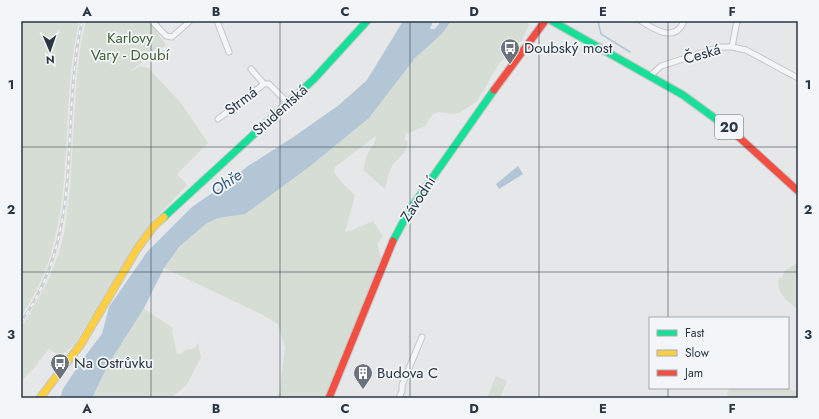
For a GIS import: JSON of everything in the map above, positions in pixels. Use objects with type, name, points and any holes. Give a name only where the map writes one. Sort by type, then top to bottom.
[{"type":"street","points":[[152,21],[166,36],[172,36],[190,21]]},
{"type":"street","points":[[218,21],[229,52]]},
{"type":"street","name":"Studentská","points":[[40,398],[81,344],[137,249],[154,226],[228,156],[288,103],[316,76],[367,21]]},
{"type":"street","name":"Závodní","points":[[329,398],[393,241],[408,211],[545,21]]},
{"type":"street","name":"20","points":[[552,21],[699,105],[731,128],[798,191]]},
{"type":"street","points":[[641,21],[658,32],[666,33],[675,32],[682,26],[684,21]]},
{"type":"street","points":[[732,47],[737,21]]},
{"type":"street","name":"Česká","points":[[650,76],[661,66],[720,47],[732,47],[746,50],[798,78]]},
{"type":"street","name":"Strmá","points":[[251,69],[264,84],[269,84],[288,103]]},
{"type":"street","name":"Strmá","points":[[218,119],[264,84]]},
{"type":"street","points":[[399,398],[402,385],[422,337]]},
{"type":"green space","points":[[21,21],[79,21],[72,59],[65,172],[61,209],[53,246],[40,282],[21,316]]},
{"type":"green space","name":"Karlovy Vary - Doubí","points":[[86,21],[149,21],[166,45],[126,74],[140,66],[148,68],[181,103],[208,143],[177,174],[187,185],[151,223],[134,246],[75,344],[60,356],[49,349],[38,362],[39,363],[21,381],[21,327],[48,281],[59,253],[65,229],[70,187],[77,74],[81,42]]},
{"type":"green space","points":[[451,21],[526,21],[529,25],[522,41],[519,42],[502,60],[477,101],[459,113],[452,114],[439,112],[433,114],[425,126],[406,134],[404,139],[408,142],[407,147],[391,168],[385,189],[363,170],[367,154],[375,142],[376,136],[335,167],[334,173],[355,195],[345,232],[373,221],[383,236],[377,244],[382,261],[326,398],[277,398],[280,391],[285,347],[278,324],[259,313],[164,268],[187,239],[202,226],[218,218],[230,217],[309,167],[369,118],[415,58],[442,34]]},
{"type":"green space","points":[[798,262],[798,309],[783,296],[778,283],[779,278],[782,277],[786,270]]},
{"type":"green space","points":[[143,308],[173,328],[172,331],[177,354],[181,354],[186,350],[195,348],[198,342],[201,358],[187,384],[171,398],[92,398],[109,363]]},
{"type":"green space","points":[[496,376],[507,381],[500,398],[487,398]]},
{"type":"green space","points":[[730,389],[789,389],[798,392],[798,398],[729,398],[727,394]]},
{"type":"water","points":[[403,21],[433,21],[430,29],[435,29],[441,21],[451,21],[442,34],[415,58],[369,118],[309,167],[245,214],[218,218],[207,223],[180,246],[164,268],[144,308],[109,363],[92,398],[60,398],[63,389],[82,360],[102,334],[109,307],[147,252],[192,207],[248,166],[292,138],[339,105],[367,80]]},
{"type":"water","points":[[518,166],[523,174],[499,189],[496,184]]},
{"type":"waterway","points":[[598,21],[601,34],[630,52]]},
{"type":"railway","points":[[21,322],[42,287],[55,251],[63,213],[68,176],[75,60],[82,21]]},
{"type":"traffic: fast","points":[[164,217],[314,79],[367,21]]},
{"type":"traffic: fast","points":[[552,21],[683,95],[731,130]]},
{"type":"traffic: fast","points":[[393,241],[409,211],[494,90]]},
{"type":"traffic: slow","points":[[40,398],[81,344],[137,249],[154,226],[164,217]]},
{"type":"traffic: jam","points":[[494,90],[545,21]]},
{"type":"traffic: jam","points":[[731,130],[798,191]]},
{"type":"traffic: jam","points":[[329,398],[393,241]]},
{"type":"place","name":"Doubský most","points":[[510,65]]},
{"type":"place","name":"Na Ostrůvku","points":[[60,380]]},
{"type":"place","name":"Budova C","points":[[363,390]]},
{"type":"water label","name":"Ohře","points":[[226,182]]}]
